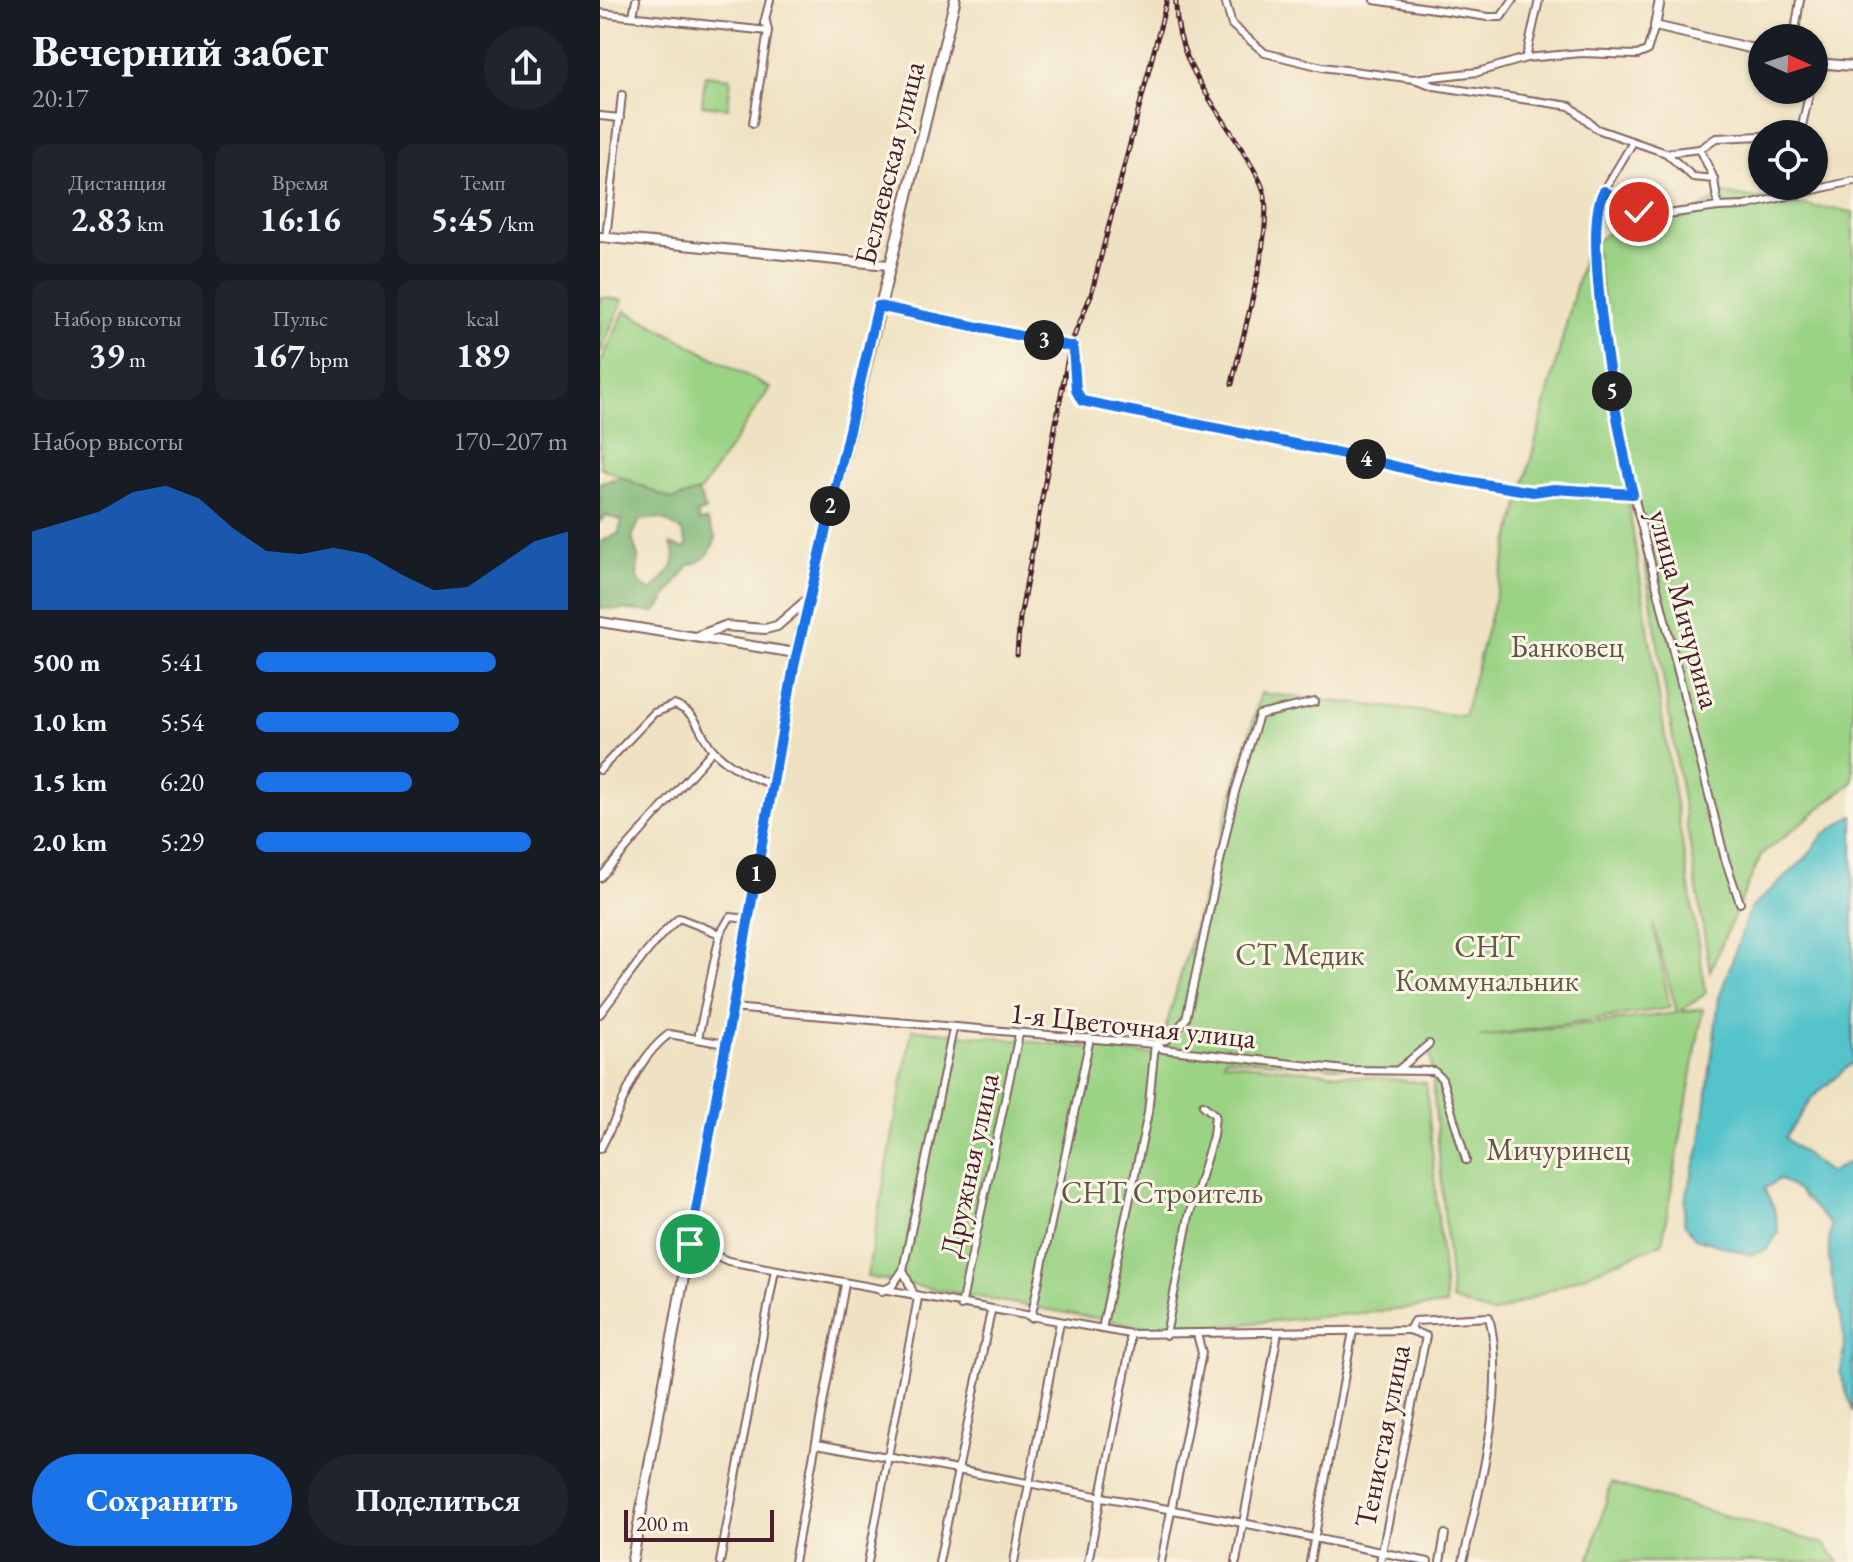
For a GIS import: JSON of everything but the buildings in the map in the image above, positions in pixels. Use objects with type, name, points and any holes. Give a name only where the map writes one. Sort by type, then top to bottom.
[{"type":"main road","name":"Беляевская улица","points":[[632,1562],[796,653],[878,306],[955,0]]},
{"type":"street","points":[[633,16],[636,0]]},
{"type":"street","points":[[753,123],[770,0]]},
{"type":"street","points":[[1225,0],[1232,25],[1265,53],[1322,67],[1414,79],[1434,86],[1570,106],[1597,129],[1666,153],[1693,177],[1714,179]]},
{"type":"street","points":[[1374,0],[1488,17],[1501,17],[1513,0]]},
{"type":"street","points":[[1526,58],[1539,0]]},
{"type":"street","points":[[1414,79],[1478,72],[1526,58],[1581,53],[1637,55],[1647,51],[1660,0]]},
{"type":"street","points":[[1796,24],[1800,0]]},
{"type":"street","points":[[600,13],[764,30]]},
{"type":"street","points":[[1655,26],[1748,48]]},
{"type":"street","points":[[1828,64],[1853,66]]},
{"type":"street","points":[[622,95],[603,238],[888,265]]},
{"type":"street","points":[[600,116],[620,118]]},
{"type":"street","points":[[1666,153],[1700,149],[1716,138],[1748,137]]},
{"type":"street","name":"улица Мичурина","points":[[1633,142],[1599,199],[1594,242],[1616,424],[1725,859],[1740,903]]},
{"type":"street","points":[[1700,149],[1714,179],[1718,207]]},
{"type":"street","points":[[1604,191],[1653,216],[1744,206],[1853,181]]},
{"type":"street","points":[[878,306],[1073,347],[1076,390],[1082,401],[1354,456],[1449,479],[1533,492],[1554,489],[1633,494]]},
{"type":"street","points":[[695,638],[725,626],[765,629],[777,626],[808,599]]},
{"type":"street","points":[[600,622],[796,653]]},
{"type":"street","points":[[1102,1329],[1148,1113],[1155,1044],[1168,1039],[1186,1019],[1235,792],[1259,715],[1315,702]]},
{"type":"street","points":[[600,770],[654,713],[674,705],[683,708],[698,722],[713,750],[750,777],[771,784]]},
{"type":"street","points":[[600,878],[713,750]]},
{"type":"street","points":[[698,1038],[720,934],[730,917],[748,919]]},
{"type":"street","points":[[600,1014],[635,970],[650,943],[679,918],[720,934]]},
{"type":"street","name":"1-я Цветочная улица","points":[[731,1008],[1155,1044],[1163,1049],[1238,1060],[1395,1072],[1434,1071],[1442,1079],[1466,1160]]},
{"type":"street","points":[[882,1291],[892,1286],[903,1270],[953,1029]]},
{"type":"street","points":[[600,1149],[645,1057],[669,1034],[725,1044]]},
{"type":"street","name":"Дружная улица","points":[[961,1306],[1019,1034]]},
{"type":"street","points":[[1031,1318],[1090,1038]]},
{"type":"street","points":[[1395,1072],[1429,1044]]},
{"type":"street","points":[[1166,1335],[1189,1216],[1213,1136],[1215,1115],[1203,1105]]},
{"type":"street","points":[[690,1244],[728,1261],[916,1298],[1130,1334],[1409,1330],[1414,1321],[1489,1317],[1496,1345],[1497,1384],[1463,1562]]},
{"type":"street","points":[[720,1562],[775,1270]]},
{"type":"street","points":[[868,1562],[916,1298],[903,1270]]},
{"type":"street","points":[[794,1562],[845,1284]]},
{"type":"street","points":[[939,1562],[991,1311]]},
{"type":"street","points":[[1014,1562],[1060,1322]]},
{"type":"street","name":"Тенистая улица","points":[[1380,1562],[1426,1336],[1409,1330]]},
{"type":"street","points":[[1310,1562],[1353,1331]]},
{"type":"street","points":[[1236,1562],[1278,1332]]},
{"type":"street","points":[[1088,1562],[1130,1334]]},
{"type":"street","points":[[1161,1562],[1202,1353],[1197,1334]]},
{"type":"street","points":[[817,1444],[1243,1523],[1428,1562]]},
{"type":"street","points":[[1440,1562],[1445,1534]]},
{"type":"green space","points":[[705,75],[731,78],[728,108],[702,105]]},
{"type":"green space","points":[[1724,194],[1748,197],[1748,200],[1853,212],[1853,782],[1761,855],[1710,971],[1594,242],[1639,212],[1682,219]]},
{"type":"green space","points":[[1587,244],[1706,993],[1680,1012],[1703,1009],[1662,1243],[1493,1314],[1452,1301],[1430,1050],[1395,1072],[1225,1058],[1224,1062],[1426,1083],[1446,1305],[1167,1331],[867,1277],[912,1029],[1158,1055],[1261,693],[1464,716]],"holes":[[[1653,924],[1677,1013],[1479,1037],[1670,1008]]]},
{"type":"green space","points":[[600,297],[623,300],[600,353]]},
{"type":"green space","points":[[625,310],[770,388],[701,490],[687,498],[672,500],[600,467],[600,364]]},
{"type":"green space","points":[[622,477],[672,500],[698,492],[706,510],[697,514],[699,521],[707,521],[716,538],[712,548],[703,559],[689,565],[656,612],[600,608],[600,542],[618,534],[622,521],[606,515],[600,522],[600,482]],"holes":[[[661,518],[682,531],[687,545],[684,549],[671,544],[675,557],[672,568],[652,591],[646,589],[637,579],[638,557],[632,537],[640,520]]]},
{"type":"green space","points":[[1611,1483],[1824,1544],[1839,1562],[1589,1562]]},
{"type":"water","points":[[1853,815],[1853,1062],[1812,1098],[1785,1138],[1829,1173],[1849,1162],[1853,1165],[1853,1412],[1840,1373],[1844,1344],[1829,1257],[1831,1225],[1798,1191],[1779,1179],[1764,1189],[1774,1208],[1778,1233],[1768,1249],[1750,1255],[1695,1238],[1684,1223],[1685,1201],[1701,1142],[1719,998],[1750,909],[1805,859],[1824,834]]},
{"type":"railway","points":[[1017,654],[1020,618],[1070,346],[1091,295],[1167,0]]},
{"type":"railway","points":[[1176,0],[1177,22],[1189,62],[1257,175],[1265,197],[1266,216],[1260,263],[1232,384]]},
{"type":"route","points":[[690,1244],[766,806],[794,666],[878,306],[1073,347],[1076,390],[1082,401],[1354,456],[1435,476],[1533,492],[1554,489],[1633,494],[1616,424],[1594,242],[1596,213],[1604,191],[1639,212]]},
{"type":"park label","name":"Банковец","points":[[1567,646]]},
{"type":"park label","name":"СТ Медик","points":[[1300,954]]},
{"type":"park label","name":"СНТ Коммунальник","points":[[1487,963]]},
{"type":"park label","name":"Мичуринец","points":[[1558,1149]]},
{"type":"park label","name":"СНТ Строитель","points":[[1162,1192]]}]
